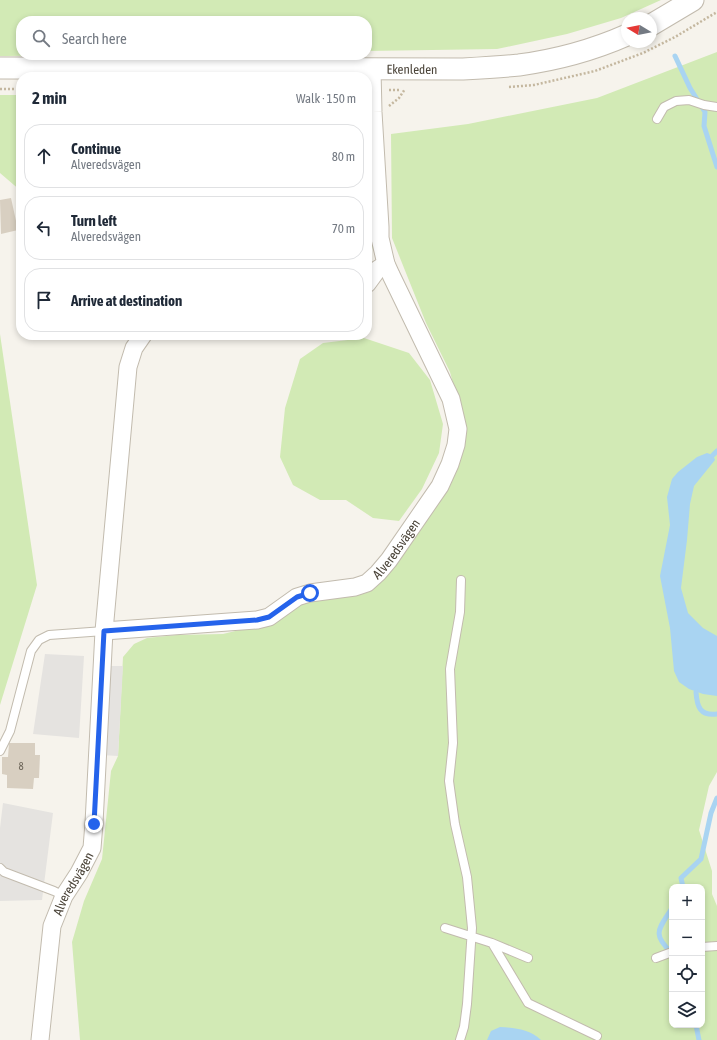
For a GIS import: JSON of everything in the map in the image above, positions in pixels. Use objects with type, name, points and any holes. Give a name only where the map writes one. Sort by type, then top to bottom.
[{"type":"street","points":[[657,21],[693,0]]},
{"type":"street","name":"Ekenleden","points":[[0,68],[464,69],[519,64],[570,55],[621,38]]},
{"type":"street","name":"Alveredsvägen","points":[[104,631],[257,620],[269,617],[297,597],[310,593],[355,587],[367,583],[389,560],[440,486],[450,464],[456,445],[458,429],[451,399],[386,264],[380,238],[372,70]]},
{"type":"street","points":[[372,277],[378,269],[386,264]]},
{"type":"street","name":"Alveredsvägen","points":[[40,1040],[52,926],[64,896],[79,873],[92,848],[104,631],[128,368],[134,348],[140,340]]},
{"type":"lane","points":[[657,119],[664,107],[669,103],[676,101],[689,100],[704,105],[717,106]]},
{"type":"lane","points":[[460,1040],[464,1027],[467,1004],[472,928],[467,877],[455,824],[449,780],[453,743],[450,669],[460,612],[461,580]]},
{"type":"lane","points":[[0,751],[10,731],[32,651],[39,640],[49,635],[104,631]]},
{"type":"lane","points":[[0,868],[4,872],[64,896]]},
{"type":"lane","points":[[445,928],[471,935],[528,958]]},
{"type":"lane","points":[[492,944],[528,1003],[597,1036]]},
{"type":"lane","points":[[705,947],[717,946]]},
{"type":"lane","points":[[656,958],[669,953]]},
{"type":"path","points":[[0,89],[16,89]]},
{"type":"green space","points":[[0,0],[661,0],[634,12],[621,12],[621,18],[567,34],[497,49],[372,51],[372,16],[16,16],[16,56],[0,56]]},
{"type":"green space","points":[[717,52],[717,772],[709,786],[699,830],[712,871],[712,894],[717,906],[717,1040],[80,1040],[72,942],[84,901],[102,859],[111,771],[118,756],[123,657],[134,644],[147,638],[177,635],[223,634],[269,623],[304,599],[354,594],[434,505],[459,405],[450,372],[426,323],[392,238],[391,134],[468,124],[597,98]]},
{"type":"green space","points":[[0,95],[16,95],[16,187],[0,173]]},
{"type":"green space","points":[[372,217],[374,238],[372,250]]},
{"type":"green space","points":[[0,334],[37,585],[0,705]]},
{"type":"green space","points":[[348,340],[370,340],[409,353],[430,380],[443,424],[439,453],[422,489],[399,521],[373,518],[346,500],[320,500],[293,485],[280,457],[285,408],[300,359],[323,343]]},
{"type":"shaded area","points":[[45,654],[84,656],[79,738],[33,734]]},
{"type":"shaded area","points":[[106,666],[123,666],[118,756],[101,755]]},
{"type":"shaded area","points":[[3,803],[53,813],[42,900],[0,901],[0,828]]},
{"type":"water","points":[[707,453],[713,455],[715,460],[694,486],[690,504],[681,588],[688,613],[703,628],[717,636],[717,696],[703,694],[689,689],[679,682],[674,671],[670,628],[660,576],[670,525],[667,497],[672,479],[678,472],[697,457]]},
{"type":"water","points":[[500,1027],[527,1031],[541,1040],[487,1040],[491,1031]]},
{"type":"building","points":[[11,198],[16,221],[16,230],[1,234],[0,200]]},
{"type":"building","points":[[9,743],[35,743],[35,755],[40,755],[39,778],[34,778],[33,789],[7,788],[7,775],[2,774],[2,757],[8,757]]},
{"type":"waterway","points":[[675,56],[690,88],[705,112],[704,126],[717,167]]},
{"type":"waterway","points":[[713,455],[717,451]]},
{"type":"waterway","points":[[696,692],[697,702],[700,709],[707,714],[717,714]]},
{"type":"waterway","points":[[682,884],[681,878],[701,859],[711,813],[717,798]]},
{"type":"waterway","points":[[669,913],[659,931],[661,941],[669,950]]},
{"type":"waterway","points":[[697,1028],[699,1040]]},
{"type":"route","points":[[94,824],[104,631],[257,620],[269,617],[297,597],[310,593]]}]
